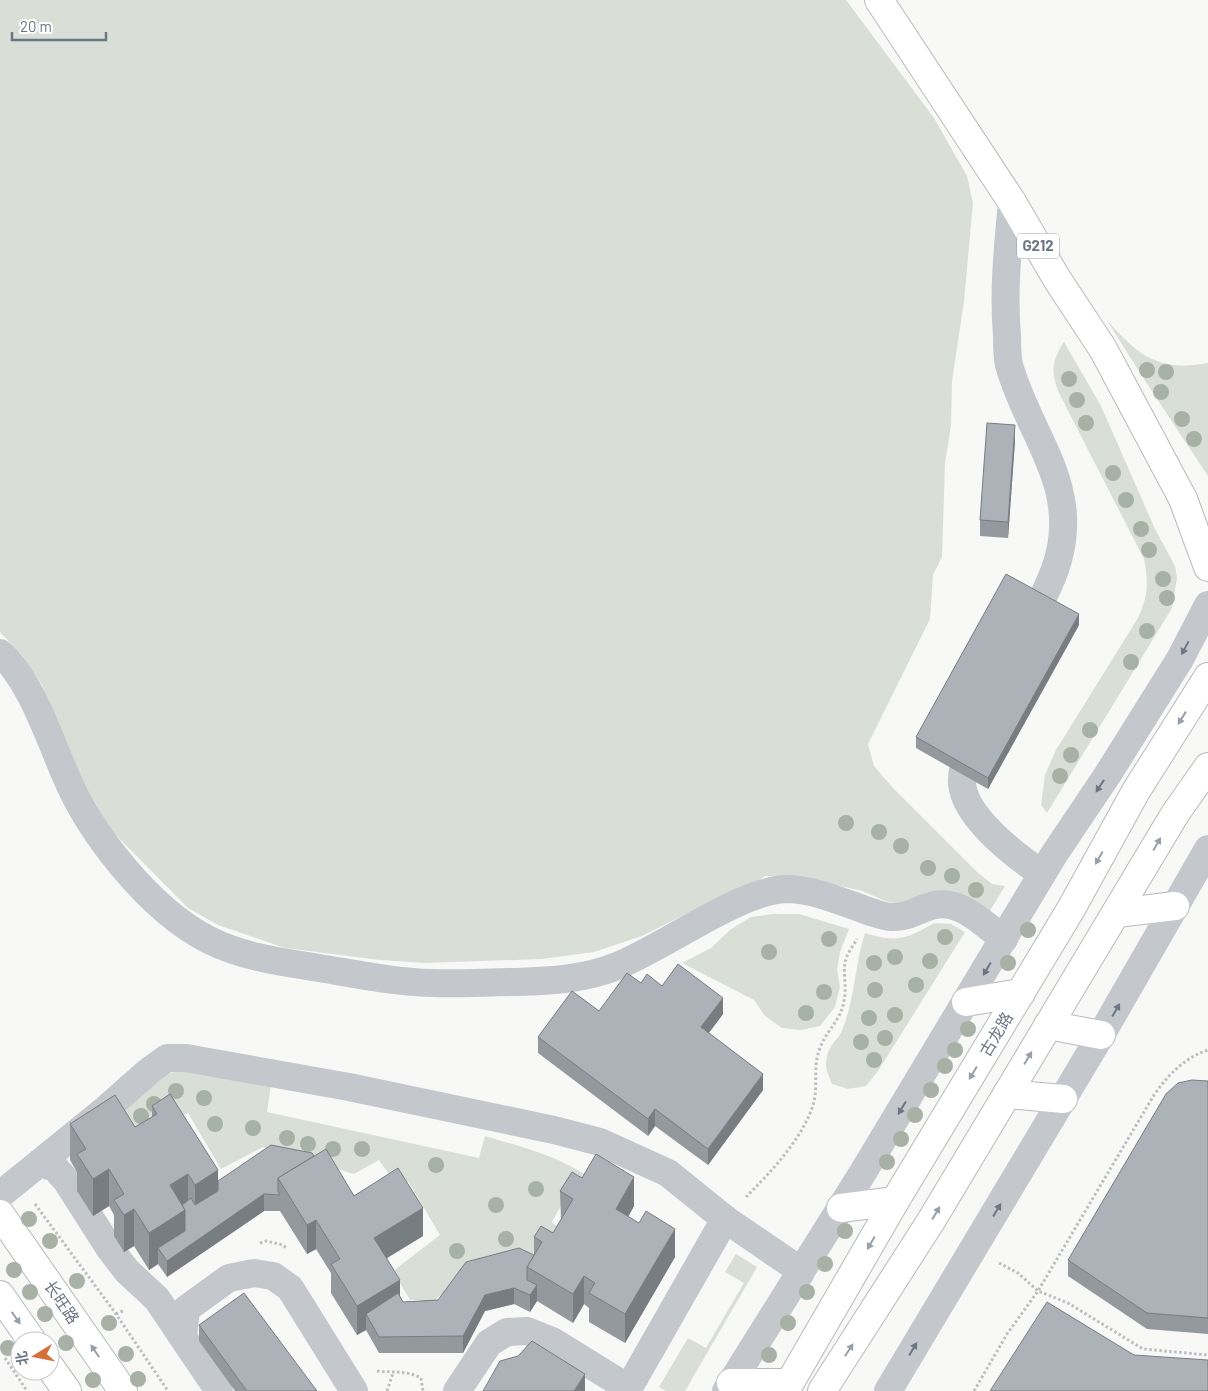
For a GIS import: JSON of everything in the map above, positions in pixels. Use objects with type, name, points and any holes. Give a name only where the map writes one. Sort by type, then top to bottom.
[{"type":"main road","name":"G212","points":[[878,0],[1012,202],[1057,279],[1103,348],[1183,499]]},
{"type":"main road","points":[[1183,499],[1201,512],[1208,522]]},
{"type":"main road","points":[[1183,499],[1208,568]]},
{"type":"main road","name":"古龙路","points":[[787,1387],[895,1201],[1071,909],[1136,791],[1208,677]]},
{"type":"main road","points":[[822,1391],[931,1220],[1175,814],[1208,767]]},
{"type":"main road","points":[[1117,913],[1175,906]]},
{"type":"main road","points":[[966,1002],[1021,993]]},
{"type":"main road","points":[[1048,1025],[1102,1035]]},
{"type":"main road","points":[[1006,1094],[1062,1099]]},
{"type":"main road","points":[[841,1208],[895,1201]]},
{"type":"main road","name":"长旺路","points":[[0,1214],[123,1391]]},
{"type":"main road","points":[[0,1295],[25,1331]]},
{"type":"main road","points":[[729,1387],[787,1387]]},
{"type":"street","points":[[1012,202],[1007,256],[1005,317],[1009,364],[1061,490],[1065,520],[1059,557],[1017,650]]},
{"type":"street","points":[[729,1387],[841,1208],[1042,874],[1108,774],[1180,658],[1208,605]]},
{"type":"street","points":[[0,653],[6,658],[27,689],[46,728],[66,779],[90,821],[140,888],[176,918],[208,940],[264,960],[353,974],[430,983],[554,980],[615,967],[761,894],[786,890],[808,892],[890,917],[912,915],[928,906],[941,903],[959,907],[1004,939]]},
{"type":"street","points":[[983,720],[967,755],[961,782],[968,804],[986,827],[1007,847],[1042,874]]},
{"type":"street","points":[[888,1391],[1102,1035],[1208,849]]},
{"type":"street","points":[[8,1188],[167,1058],[186,1058],[469,1112],[600,1142],[668,1173],[725,1218],[792,1264],[800,1274]]},
{"type":"street","points":[[40,1163],[56,1168],[66,1180],[110,1249],[126,1271],[157,1299],[219,1391]]},
{"type":"street","points":[[456,1391],[489,1343],[507,1332],[527,1331],[552,1341],[628,1390],[725,1218]]},
{"type":"street","points":[[183,1337],[186,1309],[229,1278],[254,1272],[273,1276],[290,1288],[354,1391]]},
{"type":"path","points":[[725,1218],[780,1160],[813,1106],[816,1086],[815,1064],[820,1047],[838,1018],[846,988],[845,963],[869,911]]},
{"type":"path","points":[[974,1391],[1007,1334],[1038,1291],[1154,1095],[1168,1076],[1184,1062],[1208,1050]]},
{"type":"path","points":[[8,1188],[50,1224],[116,1314],[168,1391]]},
{"type":"path","points":[[1018,1273],[1038,1291],[1068,1303],[1143,1349],[1208,1355]]},
{"type":"path","points":[[0,1351],[27,1391]]},
{"type":"path","points":[[387,1391],[393,1373]]},
{"type":"shaded area","points":[[0,0],[846,0],[934,118],[967,176],[973,203],[964,301],[952,381],[951,425],[945,464],[942,557],[933,575],[930,619],[868,744],[874,766],[892,787],[977,872],[992,884],[1005,886],[988,914],[888,902],[862,891],[798,876],[765,876],[743,890],[688,913],[642,936],[594,952],[542,959],[424,963],[380,960],[285,948],[218,925],[188,908],[110,829],[81,778],[42,685],[22,655],[0,632]]},
{"type":"shaded area","points":[[1107,320],[1129,343],[1151,358],[1163,363],[1176,365],[1208,363],[1208,476],[1144,379]]},
{"type":"shaded area","points":[[1064,342],[1101,406],[1155,529],[1175,566],[1177,578],[1172,608],[1047,813],[1041,805],[1045,775],[1056,750],[1138,618],[1146,596],[1147,583],[1144,559],[1056,386],[1055,361]]},
{"type":"shaded area","points":[[773,914],[799,914],[849,929],[840,952],[837,970],[840,987],[835,1007],[820,1026],[801,1030],[782,1028],[765,1016],[754,1000],[682,963],[711,948],[731,929],[751,917]]},
{"type":"shaded area","points":[[934,923],[951,924],[965,932],[878,1071],[866,1086],[848,1089],[832,1084],[826,1067],[828,1052],[841,1033],[847,1016],[865,933],[885,938],[901,938],[916,933]]},
{"type":"shaded area","points":[[181,1070],[271,1085],[267,1112],[479,1158],[485,1136],[551,1157],[587,1176],[568,1193],[552,1222],[562,1231],[538,1244],[530,1258],[448,1289],[435,1300],[410,1300],[393,1271],[440,1235],[408,1181],[398,1187],[379,1160],[354,1174],[263,1147],[221,1169],[188,1113],[142,1136],[116,1117],[159,1077]]},
{"type":"shaded area","points":[[736,1254],[757,1267],[685,1391],[666,1391],[659,1387],[688,1338],[706,1348],[744,1283],[725,1272]]},
{"type":"building","points":[[987,423],[1015,425],[1008,522],[980,520]]},
{"type":"building","points":[[1006,574],[1079,614],[988,778],[916,737]]},
{"type":"building","points":[[678,964],[723,998],[701,1027],[763,1074],[708,1149],[655,1109],[648,1119],[538,1037],[572,991],[599,1011],[627,973],[641,983],[647,974],[662,986]]},
{"type":"building","points":[[1192,1080],[1208,1081],[1208,1318],[1147,1313],[1068,1260],[1166,1094],[1178,1083]]},
{"type":"building","points":[[170,1094],[218,1170],[195,1185],[188,1174],[170,1185],[185,1210],[149,1233],[134,1209],[124,1215],[114,1200],[124,1194],[109,1169],[93,1179],[77,1154],[86,1149],[70,1124],[115,1095],[135,1127],[157,1114],[152,1106]]},
{"type":"building","points":[[271,1145],[312,1153],[314,1156],[278,1178],[278,1191],[280,1195],[264,1194],[167,1261],[158,1248],[185,1231],[185,1210],[182,1205],[191,1198],[195,1205],[218,1191],[218,1181]]},
{"type":"building","points":[[326,1149],[354,1196],[398,1168],[423,1208],[374,1238],[400,1280],[357,1306],[331,1264],[340,1259],[316,1220],[307,1225],[278,1178]]},
{"type":"building","points":[[596,1154],[634,1177],[616,1209],[639,1223],[646,1211],[675,1229],[625,1314],[589,1293],[595,1283],[584,1276],[573,1294],[527,1267],[542,1242],[534,1237],[541,1226],[553,1233],[573,1199],[560,1191],[572,1172],[582,1178]]},
{"type":"building","points":[[519,1248],[534,1255],[527,1267],[527,1280],[537,1285],[530,1295],[514,1288],[485,1295],[463,1336],[379,1337],[366,1314],[398,1293],[403,1302],[438,1300],[466,1262]]},
{"type":"building","points":[[244,1293],[317,1391],[247,1391],[199,1325]]},
{"type":"building","points":[[1047,1302],[1134,1355],[1208,1360],[1208,1391],[990,1391]]},
{"type":"building","points":[[532,1341],[585,1374],[574,1391],[483,1391],[500,1361],[518,1356]]}]
